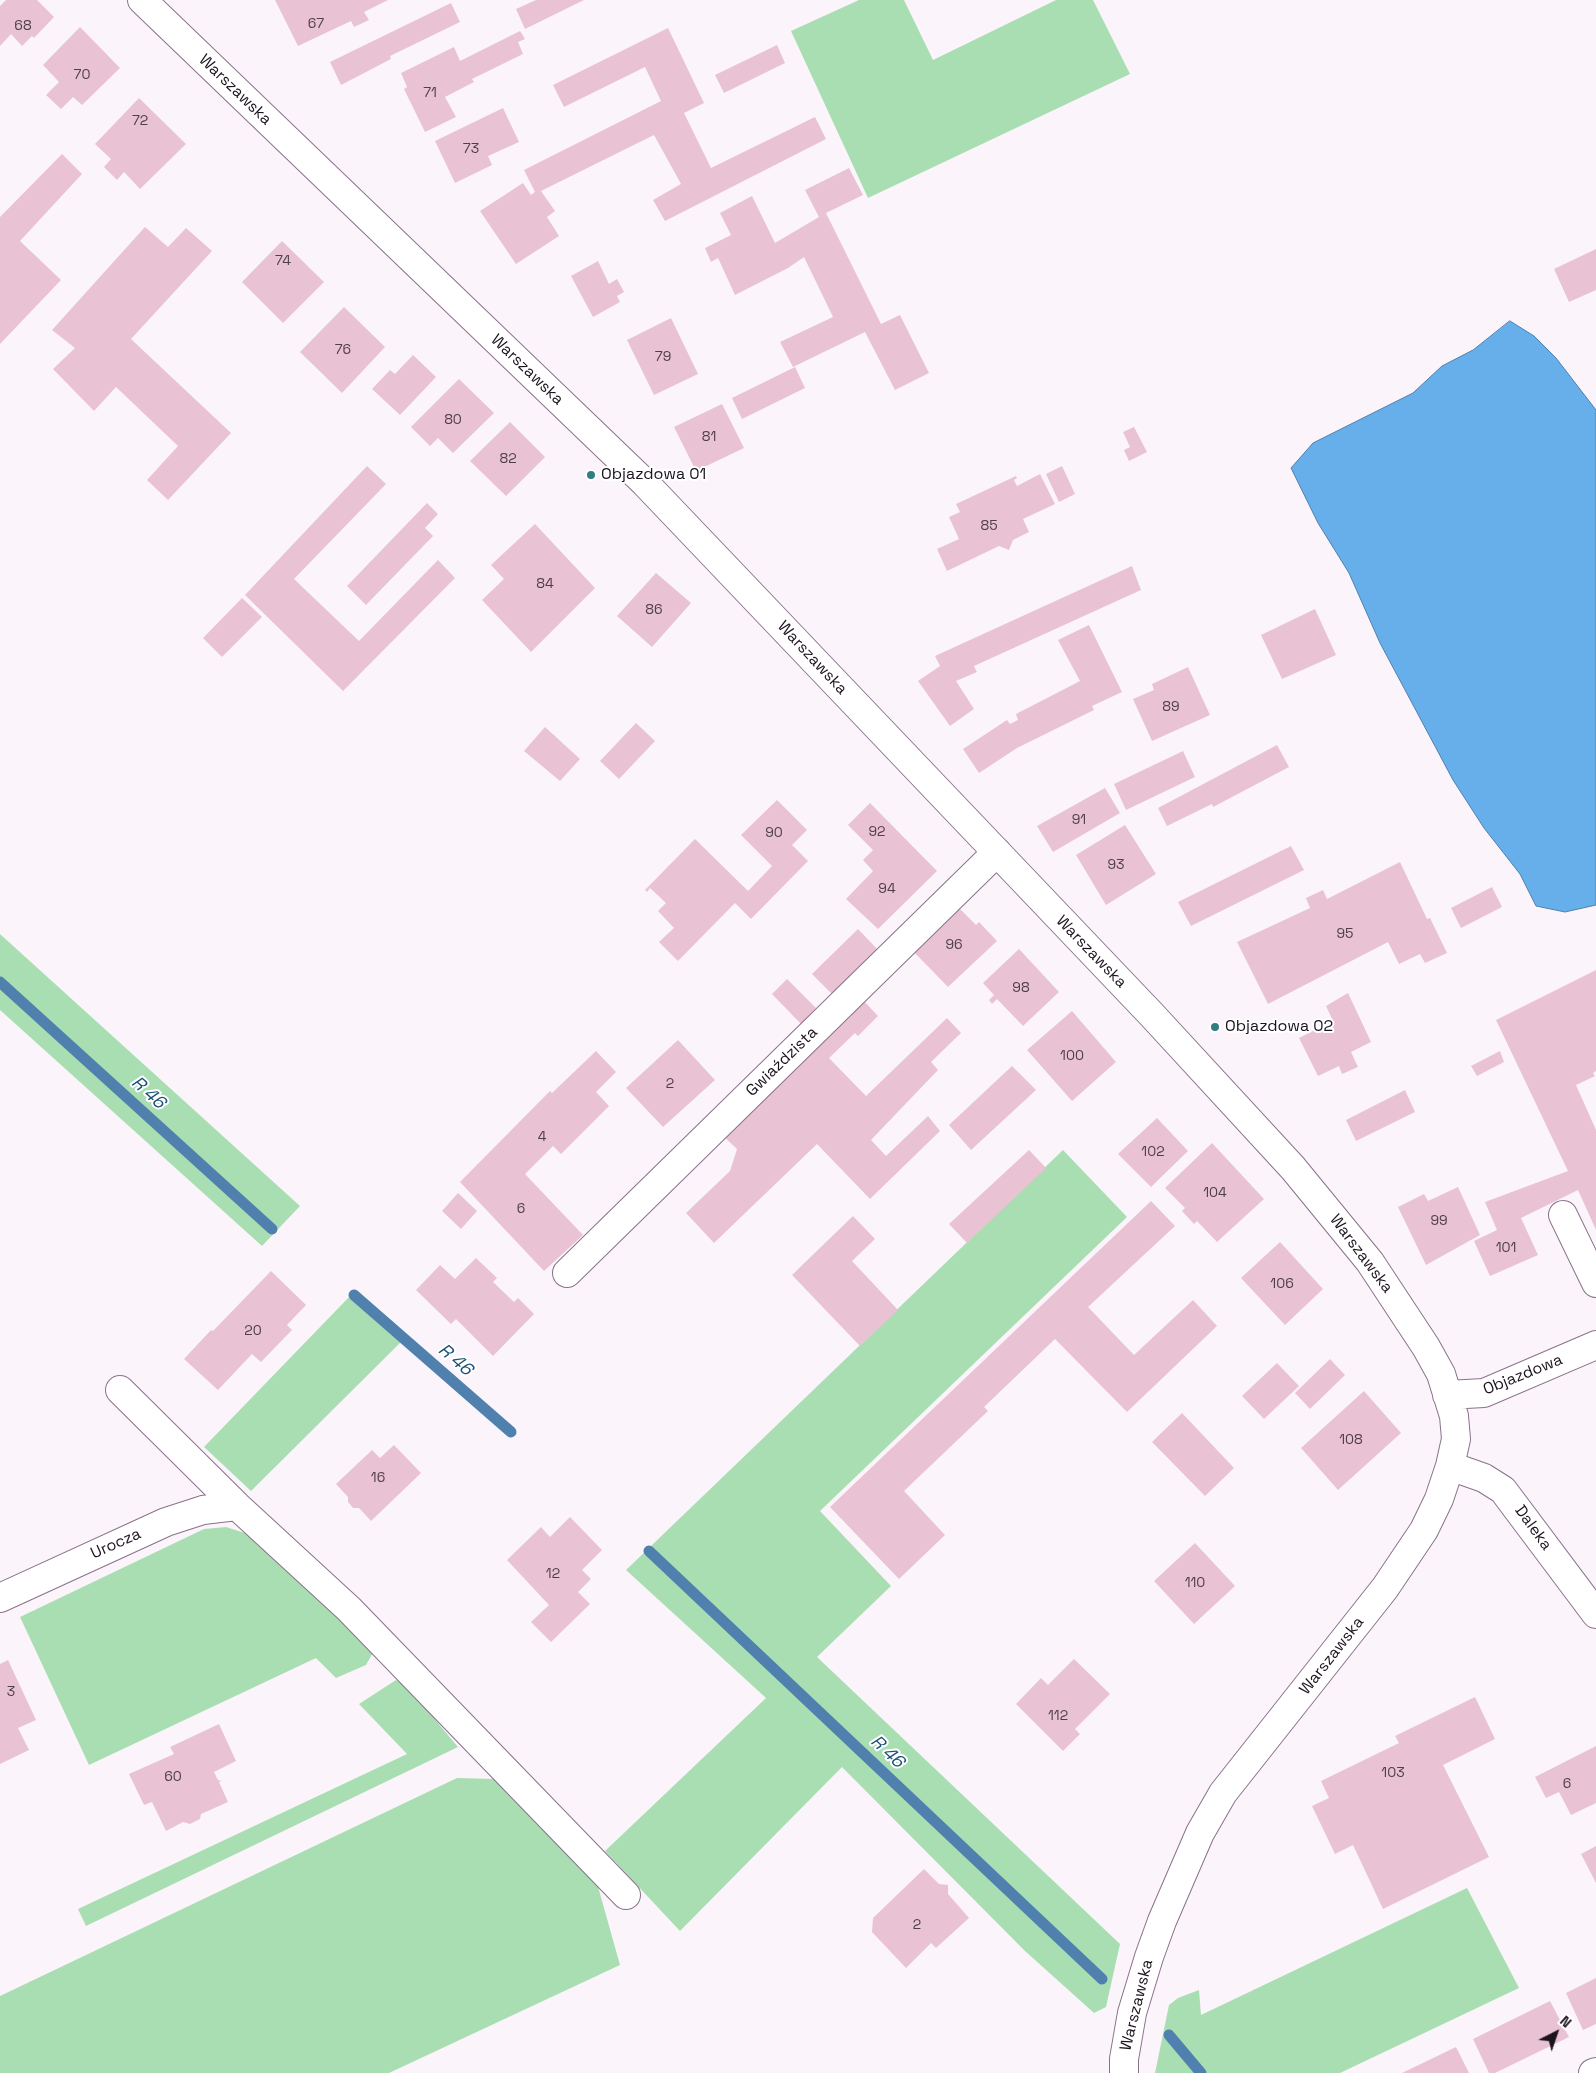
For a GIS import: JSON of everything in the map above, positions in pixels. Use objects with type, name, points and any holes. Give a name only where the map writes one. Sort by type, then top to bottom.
[{"type":"street","name":"Warszawska","points":[[142,0],[645,483],[997,852],[1293,1168],[1370,1262],[1426,1347],[1441,1374],[1454,1416],[1456,1439],[1450,1466],[1439,1499],[1424,1530],[1404,1562],[1223,1793],[1200,1834],[1165,1913],[1149,1957],[1132,2013],[1124,2059],[1124,2073]]},
{"type":"street","name":"Gwiaździsta","points":[[567,1273],[997,852]]},
{"type":"street","points":[[1563,1214],[1596,1283]]},
{"type":"street","name":"Objazdowa","points":[[1447,1395],[1484,1393],[1596,1345]]},
{"type":"street","points":[[120,1390],[237,1506],[356,1616],[626,1895]]},
{"type":"street","name":"Daleka","points":[[1450,1466],[1484,1478],[1504,1490],[1596,1614]]},
{"type":"street","name":"Urocza","points":[[0,1598],[166,1522],[203,1510],[237,1506]]},
{"type":"green space","points":[[859,0],[904,0],[933,60],[1056,0],[1093,0],[1130,74],[868,198],[791,31]]},
{"type":"green space","points":[[0,934],[300,1206],[262,1246],[0,1010]]},
{"type":"green space","points":[[1063,1150],[1127,1217],[820,1511],[891,1586],[817,1657],[1120,1944],[1106,2007],[1094,2013],[1025,1951],[842,1767],[680,1931],[605,1851],[766,1698],[626,1570]]},
{"type":"green space","points":[[351,1295],[402,1341],[251,1491],[204,1447]]},
{"type":"green space","points":[[226,1527],[248,1534],[274,1550],[374,1651],[366,1665],[336,1678],[316,1658],[89,1765],[20,1617],[204,1529]]},
{"type":"green space","points":[[396,1680],[407,1686],[458,1747],[86,1926],[78,1909],[407,1754],[359,1704]]},
{"type":"green space","points":[[457,1778],[495,1779],[597,1883],[620,1965],[389,2073],[0,2073],[0,1996]]},
{"type":"green space","points":[[1467,1888],[1519,1988],[1340,2073],[1155,2073],[1169,2005],[1178,1998],[1199,1990],[1201,2015]]},
{"type":"water","points":[[1510,321],[1534,336],[1556,358],[1596,410],[1596,905],[1565,912],[1536,906],[1520,874],[1484,828],[1453,780],[1380,643],[1349,573],[1318,523],[1291,468],[1313,443],[1413,393],[1442,366],[1473,350]]},
{"type":"building","points":[[6,0],[37,0],[54,17],[34,38],[32,36],[22,46],[11,34],[0,46],[0,6]]},
{"type":"building","points":[[275,0],[388,0],[364,12],[369,20],[354,27],[351,21],[298,46]]},
{"type":"building","points":[[536,0],[584,0],[525,29],[516,9]]},
{"type":"building","points":[[451,3],[460,22],[390,56],[391,59],[341,85],[330,62]]},
{"type":"building","points":[[80,27],[120,68],[82,105],[73,97],[61,109],[46,95],[59,82],[43,65]]},
{"type":"building","points":[[668,28],[704,103],[684,113],[711,168],[815,117],[826,139],[665,221],[653,200],[681,184],[654,135],[541,191],[555,211],[547,217],[559,236],[516,264],[480,211],[523,183],[531,195],[535,192],[524,170],[661,101],[645,67],[564,107],[553,85]]},
{"type":"building","points":[[520,31],[525,39],[518,42],[523,54],[472,79],[474,82],[445,97],[456,117],[425,132],[404,89],[407,87],[401,73],[454,47],[460,61]]},
{"type":"building","points":[[777,45],[785,63],[724,93],[715,75]]},
{"type":"building","points":[[139,98],[186,144],[140,189],[124,172],[117,180],[104,167],[111,159],[95,144]]},
{"type":"building","points":[[503,108],[519,142],[488,156],[492,165],[455,183],[435,141]]},
{"type":"building","points":[[62,154],[82,174],[20,241],[61,280],[0,344],[0,217]]},
{"type":"building","points":[[849,168],[863,195],[826,213],[881,324],[900,315],[929,373],[895,390],[865,332],[793,367],[780,342],[833,317],[804,257],[788,268],[735,295],[718,258],[711,262],[705,248],[731,235],[720,213],[752,196],[775,243],[819,217],[805,190]]},
{"type":"building","points":[[145,227],[168,247],[186,228],[212,251],[131,339],[231,433],[168,500],[147,480],[178,446],[116,387],[94,411],[53,369],[75,348],[52,330]]},
{"type":"building","points":[[282,241],[324,282],[283,323],[242,282]]},
{"type":"building","points":[[1596,249],[1596,290],[1569,302],[1554,269]]},
{"type":"building","points":[[598,261],[609,284],[617,279],[624,292],[617,296],[620,302],[593,317],[571,276]]},
{"type":"building","points":[[344,307],[385,347],[342,393],[300,352]]},
{"type":"building","points":[[671,318],[698,374],[654,395],[627,340]]},
{"type":"building","points":[[413,355],[436,377],[400,415],[372,389],[390,370],[395,374]]},
{"type":"building","points":[[795,367],[805,388],[742,419],[732,398]]},
{"type":"building","points":[[459,379],[494,413],[453,453],[438,438],[430,446],[411,427]]},
{"type":"building","points":[[722,404],[744,448],[696,471],[674,427]]},
{"type":"building","points":[[510,422],[545,457],[506,496],[470,461]]},
{"type":"building","points":[[1134,427],[1147,452],[1129,461],[1124,450],[1130,447],[1123,432]]},
{"type":"building","points":[[367,466],[386,484],[294,579],[359,641],[438,560],[455,578],[343,691],[245,595]]},
{"type":"building","points":[[1062,466],[1075,494],[1059,502],[1046,474]]},
{"type":"building","points":[[1040,474],[1055,504],[1023,519],[1029,532],[1013,540],[1009,550],[999,546],[947,571],[937,549],[959,539],[949,517],[960,512],[956,504],[1016,476],[1017,478],[1014,480],[1017,486]]},
{"type":"building","points":[[427,503],[438,514],[425,528],[433,536],[366,605],[347,586]]},
{"type":"building","points":[[535,524],[595,588],[531,652],[482,600],[504,579],[491,565]]},
{"type":"building","points":[[1132,566],[1141,590],[974,666],[977,672],[956,681],[974,709],[950,726],[918,681],[940,666],[935,656]]},
{"type":"building","points":[[656,573],[691,603],[652,647],[617,616]]},
{"type":"building","points":[[242,598],[262,617],[222,657],[203,638]]},
{"type":"building","points":[[1315,609],[1336,655],[1282,679],[1261,635]]},
{"type":"building","points":[[1089,625],[1122,692],[1092,706],[1094,710],[1017,748],[979,773],[963,749],[1007,720],[1010,724],[1018,720],[1016,714],[1080,681],[1058,640]]},
{"type":"building","points":[[1188,667],[1210,715],[1152,741],[1133,699],[1154,690],[1152,684]]},
{"type":"building","points":[[636,723],[655,741],[619,779],[600,761]]},
{"type":"building","points":[[545,727],[580,759],[560,781],[524,751]]},
{"type":"building","points":[[1277,745],[1289,767],[1213,807],[1212,804],[1167,826],[1158,808]]},
{"type":"building","points":[[1183,751],[1195,777],[1126,810],[1114,784]]},
{"type":"building","points":[[1105,788],[1120,813],[1053,852],[1037,826]]},
{"type":"building","points":[[777,800],[807,830],[792,845],[808,861],[751,919],[735,903],[678,961],[659,942],[674,928],[658,911],[666,903],[650,888],[647,892],[645,890],[695,839],[748,891],[772,866],[741,835]]},
{"type":"building","points":[[870,803],[937,871],[878,929],[846,899],[873,871],[863,860],[873,850],[848,825]]},
{"type":"building","points":[[1125,825],[1156,874],[1106,905],[1076,855]]},
{"type":"building","points":[[1291,846],[1304,870],[1191,926],[1178,902]]},
{"type":"building","points":[[1400,862],[1427,919],[1430,918],[1447,953],[1425,963],[1420,954],[1399,964],[1388,942],[1268,1004],[1237,942],[1310,908],[1306,898],[1323,890],[1327,899]]},
{"type":"building","points":[[1492,887],[1502,907],[1461,928],[1451,908]]},
{"type":"building","points":[[957,906],[976,925],[979,922],[997,941],[948,987],[912,950]]},
{"type":"building","points":[[858,929],[879,951],[833,995],[812,974]]},
{"type":"building","points":[[1019,949],[1059,992],[1023,1026],[997,999],[992,1004],[989,1000],[994,995],[983,983]]},
{"type":"building","points":[[1596,970],[1596,1071],[1593,1073],[1595,1076],[1576,1085],[1596,1130],[1596,1230],[1578,1190],[1521,1218],[1538,1255],[1490,1276],[1474,1241],[1497,1230],[1485,1202],[1568,1171],[1496,1020]]},
{"type":"building","points":[[787,979],[816,1008],[801,1024],[772,994]]},
{"type":"building","points":[[1348,993],[1371,1042],[1351,1052],[1358,1067],[1342,1074],[1339,1066],[1318,1076],[1299,1038],[1333,1021],[1326,1006]]},
{"type":"building","points":[[860,997],[878,1016],[858,1036],[855,1033],[829,1058],[866,1096],[947,1018],[961,1033],[931,1062],[938,1070],[871,1140],[886,1156],[928,1116],[940,1131],[870,1199],[817,1144],[714,1243],[686,1213],[730,1171],[737,1149],[720,1133]]},
{"type":"building","points":[[1072,1011],[1116,1062],[1072,1101],[1027,1050]]},
{"type":"building","points":[[678,1040],[715,1080],[663,1127],[626,1088]]},
{"type":"building","points":[[596,1051],[616,1072],[596,1092],[609,1106],[561,1154],[553,1146],[525,1174],[583,1235],[544,1271],[460,1182],[550,1091],[552,1093]]},
{"type":"building","points":[[1500,1051],[1504,1062],[1477,1076],[1471,1066]]},
{"type":"building","points":[[1012,1066],[1036,1090],[971,1150],[949,1125]]},
{"type":"building","points":[[1405,1090],[1415,1112],[1356,1141],[1346,1120]]},
{"type":"building","points":[[1157,1118],[1188,1151],[1151,1187],[1118,1154]]},
{"type":"building","points":[[1212,1143],[1264,1199],[1217,1242],[1197,1221],[1194,1224],[1182,1211],[1185,1208],[1165,1188]]},
{"type":"building","points":[[1029,1150],[1046,1168],[967,1243],[949,1224]]},
{"type":"building","points":[[1458,1187],[1480,1235],[1426,1265],[1398,1207],[1424,1194],[1428,1201]]},
{"type":"building","points":[[458,1193],[477,1211],[461,1229],[442,1211]]},
{"type":"building","points":[[1151,1201],[1175,1226],[1088,1307],[1134,1355],[1193,1300],[1217,1326],[1127,1412],[1055,1339],[984,1407],[988,1411],[904,1491],[945,1535],[899,1579],[830,1507]]},
{"type":"building","points":[[853,1216],[875,1239],[852,1261],[898,1310],[860,1346],[792,1275]]},
{"type":"building","points":[[1280,1242],[1323,1289],[1285,1325],[1241,1278]]},
{"type":"building","points":[[476,1258],[497,1278],[493,1282],[514,1302],[518,1298],[534,1314],[493,1356],[456,1319],[451,1324],[416,1290],[440,1265],[455,1279]]},
{"type":"building","points":[[271,1271],[306,1305],[287,1325],[292,1330],[261,1362],[252,1354],[218,1390],[184,1359]]},
{"type":"building","points":[[1330,1359],[1345,1375],[1310,1409],[1295,1393]]},
{"type":"building","points":[[1277,1363],[1299,1386],[1264,1419],[1242,1396]]},
{"type":"building","points":[[1364,1391],[1401,1433],[1338,1490],[1301,1448]]},
{"type":"building","points":[[1182,1413],[1234,1468],[1205,1496],[1152,1442]]},
{"type":"building","points":[[394,1445],[421,1473],[371,1521],[359,1508],[353,1508],[348,1502],[348,1497],[336,1484],[372,1450],[380,1458]]},
{"type":"building","points":[[570,1517],[602,1550],[582,1570],[591,1579],[578,1592],[590,1604],[551,1642],[531,1622],[549,1605],[507,1560],[541,1527],[550,1537]]},
{"type":"building","points":[[1195,1543],[1235,1586],[1194,1624],[1154,1581]]},
{"type":"building","points":[[1074,1659],[1110,1694],[1075,1729],[1080,1734],[1063,1751],[1016,1704],[1041,1678],[1048,1685]]},
{"type":"building","points":[[8,1660],[36,1720],[18,1728],[29,1750],[0,1764],[0,1664]]},
{"type":"building","points":[[1475,1697],[1495,1739],[1443,1765],[1489,1857],[1383,1909],[1353,1845],[1335,1854],[1312,1806],[1329,1798],[1321,1781],[1399,1743],[1395,1736]]},
{"type":"building","points":[[219,1724],[236,1761],[214,1772],[218,1780],[222,1781],[219,1782],[228,1802],[201,1814],[200,1819],[190,1824],[183,1822],[166,1831],[152,1802],[144,1805],[129,1774],[174,1754],[170,1747]]},
{"type":"building","points":[[1596,1746],[1596,1803],[1571,1815],[1559,1792],[1546,1798],[1535,1777]]},
{"type":"building","points":[[1596,1846],[1596,1883],[1581,1854]]},
{"type":"building","points":[[924,1869],[939,1884],[948,1885],[948,1894],[969,1918],[936,1948],[931,1943],[906,1968],[872,1932],[873,1918]]},
{"type":"building","points":[[1596,1978],[1596,2024],[1583,2030],[1566,1993]]},
{"type":"building","points":[[1550,2001],[1569,2037],[1495,2073],[1489,2073],[1473,2039]]},
{"type":"building","points":[[1456,2047],[1469,2073],[1402,2073]]},
{"type":"waterway","name":"R 46","points":[[0,982],[272,1229]]},
{"type":"waterway","name":"R 46","points":[[354,1295],[511,1432]]},
{"type":"waterway","name":"R 46","points":[[649,1551],[1102,1979]]},
{"type":"waterway","name":"R 46","points":[[1169,2035],[1201,2073]]},
{"type":"place","name":"Objazdowa 01","points":[[591,475]]},
{"type":"place","name":"Objazdowa 02","points":[[1215,1027]]}]
